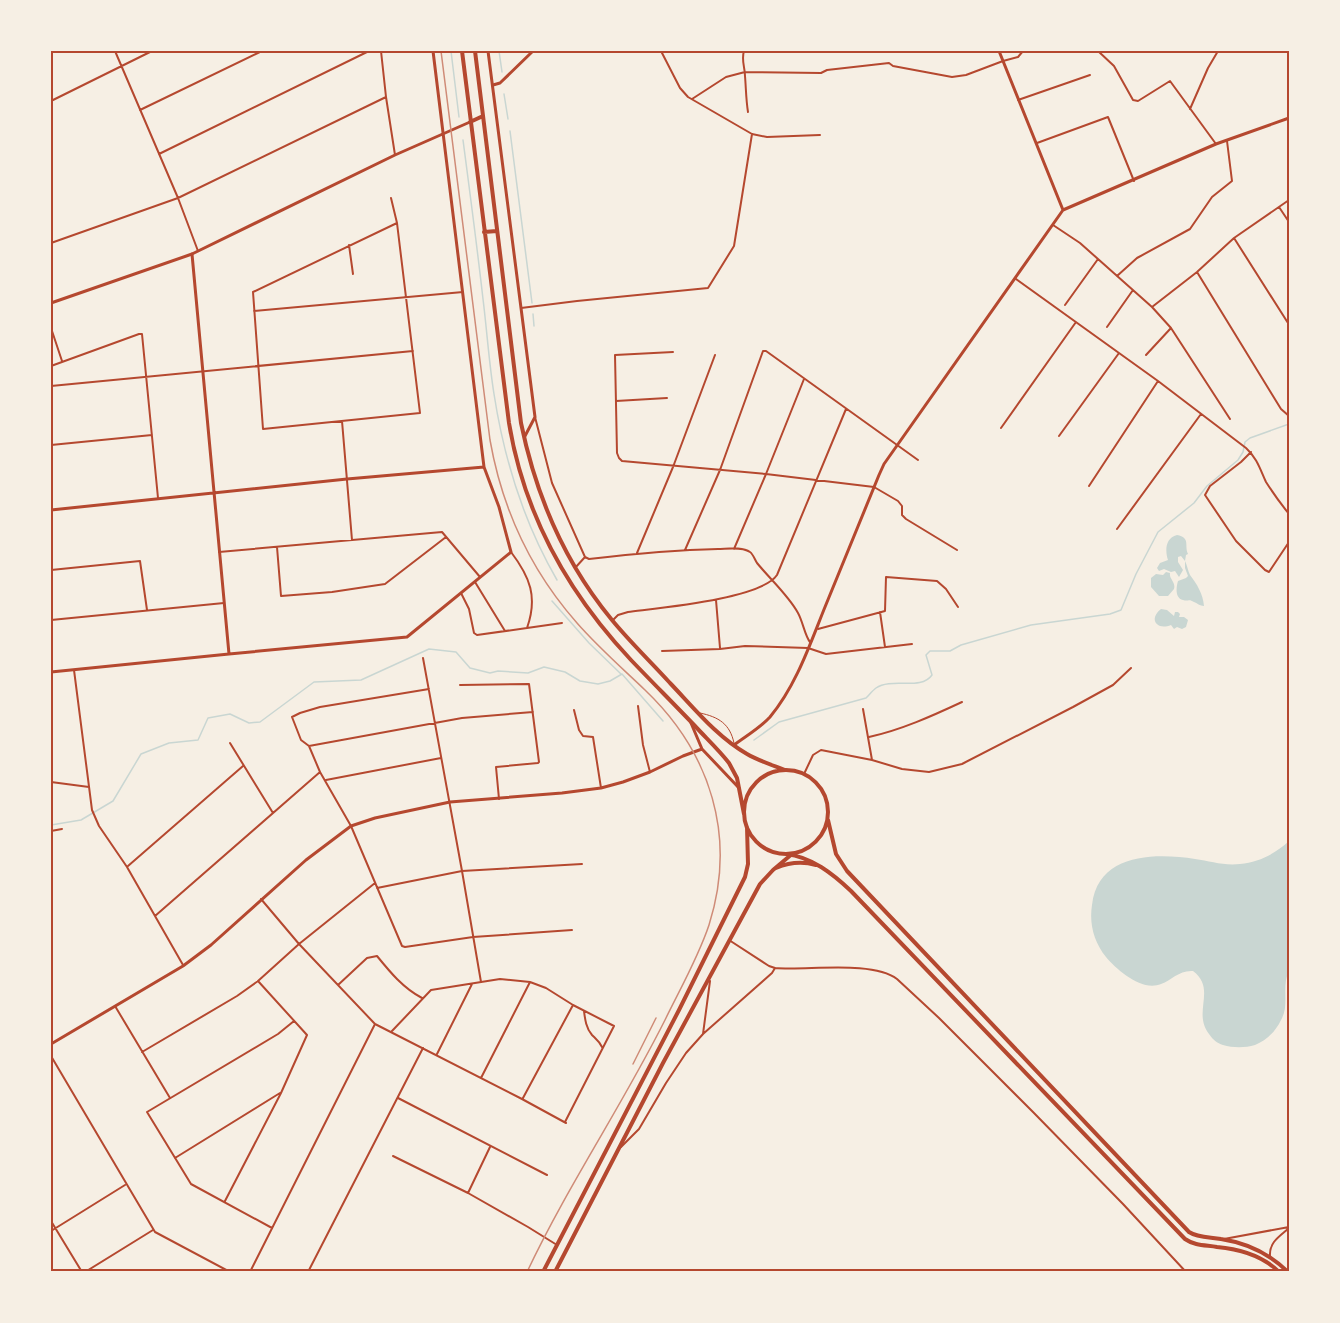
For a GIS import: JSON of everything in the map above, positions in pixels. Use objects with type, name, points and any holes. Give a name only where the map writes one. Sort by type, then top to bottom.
[{"type":"highway","points":[[462,51],[510,431],[522,476],[542,530],[565,575],[580,598],[630,658],[729,763],[736,774],[747,827],[748,849],[745,877],[543,1272]]},
{"type":"highway","points":[[475,51],[519,409],[524,437],[544,506],[574,568],[612,620],[719,733],[750,756],[785,770]]},
{"type":"highway","points":[[470,122],[483,116]]},
{"type":"highway","points":[[484,232],[497,231]]},
{"type":"highway","points":[[744,814],[747,796],[758,781],[773,772],[797,771],[816,782],[823,790],[828,805],[828,820],[838,858],[847,871],[1189,1232],[1196,1236],[1221,1239],[1251,1247],[1270,1256],[1288,1272]]},
{"type":"highway","points":[[555,1272],[663,1063],[760,884],[790,854],[807,849],[816,842],[828,820]]},
{"type":"highway","points":[[747,827],[762,847],[774,852],[804,857],[851,891],[1185,1239],[1193,1244],[1250,1254],[1270,1264],[1279,1272]]},
{"type":"highway","points":[[773,870],[786,864],[799,862],[822,868]]},
{"type":"highway","points":[[609,1145],[618,1150]]},
{"type":"street","points":[[115,51],[178,198],[198,251]]},
{"type":"street","points":[[51,102],[152,51]]},
{"type":"street","points":[[140,110],[262,51]]},
{"type":"street","points":[[159,154],[369,51]]},
{"type":"street","points":[[381,51],[395,155]]},
{"type":"street","points":[[433,51],[484,467],[499,507],[511,552],[522,566],[533,594],[533,607],[527,628]]},
{"type":"street","points":[[488,51],[535,417],[552,483],[585,557],[589,559],[637,553],[743,549],[750,552],[796,608],[810,642]]},
{"type":"street","points":[[493,85],[500,83],[533,51]]},
{"type":"street","points":[[661,51],[680,88],[688,97],[752,134],[767,137],[820,135]]},
{"type":"street","points":[[744,51],[742,60],[748,112]]},
{"type":"street","points":[[999,51],[1063,210]]},
{"type":"street","points":[[692,99],[726,76],[745,72],[821,73],[827,70],[889,63],[893,66],[952,77],[966,75],[1018,57],[1023,51]]},
{"type":"street","points":[[1098,51],[1114,66],[1132,100],[1138,101],[1170,81],[1216,144]]},
{"type":"street","points":[[1190,109],[1218,51]]},
{"type":"street","points":[[1018,100],[1089,75]]},
{"type":"street","points":[[51,243],[178,198],[386,97]]},
{"type":"street","points":[[1036,144],[1108,117],[1134,181]]},
{"type":"street","points":[[734,745],[761,726],[776,710],[794,680],[884,464],[1063,210],[1216,144],[1289,117]]},
{"type":"street","points":[[51,303],[192,254],[395,155],[470,122]]},
{"type":"street","points":[[521,308],[708,288],[734,246],[752,134]]},
{"type":"street","points":[[1117,276],[1137,258],[1190,229],[1212,197],[1232,181],[1227,140]]},
{"type":"street","points":[[391,198],[397,223],[420,414],[263,429],[254,292],[397,223]]},
{"type":"street","points":[[1152,307],[1197,272],[1234,238],[1289,200]]},
{"type":"street","points":[[1279,207],[1289,222]]},
{"type":"street","points":[[1053,225],[1080,243],[1152,307],[1172,328],[1230,419]]},
{"type":"street","points":[[1234,238],[1288,323]]},
{"type":"street","points":[[349,245],[353,274]]},
{"type":"street","points":[[192,254],[229,654]]},
{"type":"street","points":[[1065,305],[1098,259]]},
{"type":"street","points":[[1197,272],[1281,409],[1289,416]]},
{"type":"street","points":[[1016,279],[1158,381],[1251,452],[1266,481],[1289,514]]},
{"type":"street","points":[[1107,327],[1132,290]]},
{"type":"street","points":[[254,311],[463,292]]},
{"type":"street","points":[[1001,428],[1076,322]]},
{"type":"street","points":[[51,328],[62,361]]},
{"type":"street","points":[[1146,355],[1172,328]]},
{"type":"street","points":[[51,366],[141,334],[158,499]]},
{"type":"street","points":[[51,386],[413,351]]},
{"type":"street","points":[[685,550],[720,470],[763,351],[918,460]]},
{"type":"street","points":[[673,352],[615,355],[619,459],[626,462],[766,474],[874,488],[898,501],[902,506],[902,515],[906,519],[957,550]]},
{"type":"street","points":[[1059,436],[1119,353]]},
{"type":"street","points":[[637,553],[673,467],[715,355]]},
{"type":"street","points":[[734,549],[804,378]]},
{"type":"street","points":[[1089,486],[1158,381]]},
{"type":"street","points":[[616,400],[667,398]]},
{"type":"street","points":[[612,620],[628,612],[716,600],[773,582],[846,409]]},
{"type":"street","points":[[1117,529],[1201,414]]},
{"type":"street","points":[[524,437],[535,417]]},
{"type":"street","points":[[342,421],[352,540]]},
{"type":"street","points":[[51,445],[152,435]]},
{"type":"street","points":[[1251,452],[1210,486],[1205,495],[1236,541],[1265,570],[1269,572],[1289,542]]},
{"type":"street","points":[[51,510],[484,467]]},
{"type":"street","points":[[219,552],[442,532],[480,577]]},
{"type":"street","points":[[277,547],[281,596],[332,592],[384,584],[446,537]]},
{"type":"street","points":[[51,672],[407,637],[511,552]]},
{"type":"street","points":[[574,568],[585,557]]},
{"type":"street","points":[[51,570],[140,561],[147,610]]},
{"type":"street","points":[[816,629],[886,609],[886,577],[935,580],[946,589],[958,607]]},
{"type":"street","points":[[475,581],[505,632]]},
{"type":"street","points":[[461,593],[469,609],[474,633],[477,635],[562,623]]},
{"type":"street","points":[[716,600],[720,648]]},
{"type":"street","points":[[51,620],[224,603]]},
{"type":"street","points":[[880,612],[885,647]]},
{"type":"street","points":[[662,651],[745,646],[808,648],[826,654],[912,644]]},
{"type":"street","points":[[423,658],[481,982]]},
{"type":"street","points":[[804,774],[813,755],[821,750],[872,760],[902,769],[929,772],[962,764],[1113,685],[1131,668]]},
{"type":"street","points":[[74,670],[92,810],[99,826],[127,867],[183,966]]},
{"type":"street","points":[[460,686],[529,684],[538,763],[496,767],[500,799]]},
{"type":"street","points":[[429,689],[320,707],[292,717],[301,740],[309,746],[320,772],[351,826],[403,947],[473,937],[572,930]]},
{"type":"street","points":[[869,737],[885,734],[917,722],[962,702]]},
{"type":"street","points":[[638,706],[643,745],[650,772]]},
{"type":"street","points":[[863,709],[872,760]]},
{"type":"street","points":[[574,711],[583,736],[593,736],[601,788]]},
{"type":"street","points":[[309,746],[435,722],[533,712]]},
{"type":"street","points":[[690,721],[702,749],[739,788]]},
{"type":"street","points":[[230,744],[273,813]]},
{"type":"street","points":[[51,1044],[183,966],[211,945],[306,860],[351,826],[375,818],[450,802],[568,793],[601,788],[650,772],[702,749]]},
{"type":"street","points":[[325,780],[441,758]]},
{"type":"street","points":[[127,867],[243,766]]},
{"type":"street","points":[[154,917],[320,772]]},
{"type":"street","points":[[51,782],[89,787]]},
{"type":"street","points":[[51,831],[62,829]]},
{"type":"street","points":[[377,888],[462,871],[582,864]]},
{"type":"street","points":[[142,1052],[237,996],[258,981],[299,944],[375,883]]},
{"type":"street","points":[[261,899],[299,944],[375,1024],[565,1122],[614,1026],[546,988],[530,982],[500,979],[431,990],[391,1032]]},
{"type":"street","points":[[729,940],[775,968],[862,969],[893,975],[1025,1104],[1186,1272]]},
{"type":"street","points":[[338,985],[367,958],[377,956],[398,981],[422,998]]},
{"type":"street","points":[[618,1150],[639,1129],[686,1053],[703,1034],[775,968]]},
{"type":"street","points":[[703,1034],[710,975]]},
{"type":"street","points":[[224,1202],[307,1035],[258,981]]},
{"type":"street","points":[[481,1078],[530,982]]},
{"type":"street","points":[[436,1055],[472,984]]},
{"type":"street","points":[[522,1099],[573,1005]]},
{"type":"street","points":[[115,1006],[170,1098]]},
{"type":"street","points":[[584,1011],[587,1028],[603,1048]]},
{"type":"street","points":[[272,1228],[191,1184],[147,1112],[278,1035],[294,1021]]},
{"type":"street","points":[[250,1272],[375,1024]]},
{"type":"street","points":[[308,1272],[423,1048]]},
{"type":"street","points":[[51,1056],[153,1230],[230,1272]]},
{"type":"street","points":[[175,1158],[280,1092]]},
{"type":"street","points":[[398,1098],[547,1175]]},
{"type":"street","points":[[468,1193],[490,1147]]},
{"type":"street","points":[[393,1156],[468,1193],[557,1245]]},
{"type":"street","points":[[51,1231],[126,1185]]},
{"type":"street","points":[[51,1221],[83,1272],[153,1230]]},
{"type":"street","points":[[1221,1239],[1289,1227]]},
{"type":"street","points":[[1270,1256],[1269,1250],[1273,1242],[1289,1227]]},
{"type":"lane","points":[[699,712],[715,717],[732,732],[734,745]]},
{"type":"shaded area","points":[[1177,535],[1186,540],[1188,554],[1185,561],[1181,556],[1178,557],[1183,570],[1179,577],[1175,571],[1164,569],[1159,571],[1157,568],[1160,563],[1168,560],[1166,549],[1168,542]]},
{"type":"shaded area","points":[[1185,561],[1201,593],[1204,606],[1191,600],[1180,599],[1177,595],[1178,581],[1188,576]]},
{"type":"shaded area","points":[[1166,572],[1170,573],[1174,589],[1168,596],[1159,596],[1151,587],[1151,578],[1156,574],[1163,575]]},
{"type":"shaded area","points":[[1161,609],[1167,610],[1174,616],[1175,612],[1178,612],[1179,617],[1188,620],[1186,627],[1174,629],[1171,625],[1158,625],[1155,617]]},
{"type":"shaded area","points":[[1289,841],[1289,971],[1285,1008],[1276,1028],[1259,1043],[1247,1047],[1231,1047],[1212,1038],[1204,1026],[1203,985],[1193,971],[1180,974],[1161,984],[1146,985],[1130,978],[1117,968],[1098,945],[1092,926],[1092,905],[1097,888],[1105,875],[1117,866],[1131,860],[1163,856],[1240,864],[1266,857]]},
{"type":"waterway","points":[[451,51],[459,117]]},
{"type":"waterway","points":[[499,51],[502,72]]},
{"type":"waterway","points":[[504,94],[508,119]]},
{"type":"waterway","points":[[510,131],[532,303]]},
{"type":"waterway","points":[[463,140],[491,371],[503,442],[525,513],[557,580]]},
{"type":"waterway","points":[[533,314],[534,326]]},
{"type":"waterway","points":[[754,740],[779,722],[866,698],[883,685],[927,680],[932,675],[926,655],[930,651],[950,651],[961,645],[1031,625],[1110,614],[1121,610],[1136,574],[1158,532],[1194,503],[1207,486],[1238,460],[1245,442],[1250,438],[1289,424]]},
{"type":"waterway","points":[[552,601],[589,643],[621,674]]},
{"type":"waterway","points":[[51,825],[81,820],[113,801],[141,754],[169,743],[198,740],[208,718],[230,714],[249,723],[260,722],[314,682],[361,680],[429,649],[456,652],[470,668],[490,673],[498,671],[528,673],[544,667],[565,672],[580,681],[598,684],[610,681],[622,674],[663,721]]},
{"type":"railway","points":[[441,51],[490,440],[502,490],[532,560],[561,603],[593,640],[668,715],[687,741],[702,769],[712,798],[718,829],[720,860],[717,892],[700,949],[648,1052],[560,1208],[527,1272]]},
{"type":"railway","points":[[633,1064],[656,1018]]}]
